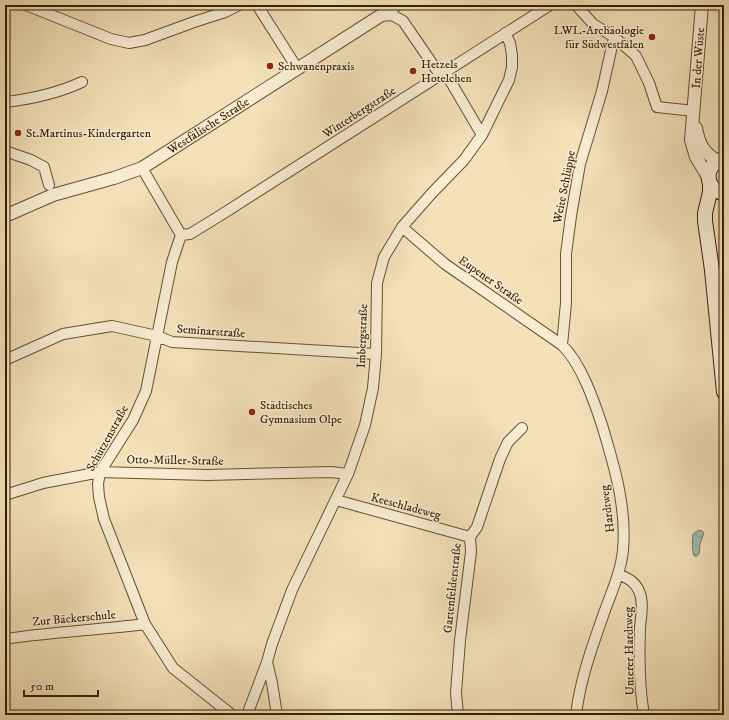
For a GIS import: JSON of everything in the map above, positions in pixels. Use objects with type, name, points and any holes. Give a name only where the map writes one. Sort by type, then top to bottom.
[{"type":"main road","points":[[721,160],[710,170],[710,192],[705,213],[705,221],[724,392]]},
{"type":"main road","points":[[708,240],[714,212],[724,194],[713,188],[709,180]]},
{"type":"street","points":[[26,5],[111,39],[129,43],[145,40],[225,12],[239,5]]},
{"type":"street","points":[[257,5],[297,68]]},
{"type":"street","points":[[403,21],[403,10],[405,5]]},
{"type":"street","name":"Winterbergstraße","points":[[181,235],[190,234],[550,5]]},
{"type":"street","points":[[576,5],[593,24],[614,37],[636,56],[649,83],[657,107],[694,111]]},
{"type":"street","name":"In der Wüste","points":[[702,5],[691,134],[692,146],[696,157],[709,180]]},
{"type":"street","name":"Westfälische Straße","points":[[5,216],[53,195],[114,178],[142,168],[394,6]]},
{"type":"street","points":[[380,16],[392,15],[403,21],[442,74],[482,135]]},
{"type":"street","name":"Imbergstraße","points":[[247,715],[292,590],[348,474],[368,411],[373,388],[376,354],[377,283],[384,257],[402,227],[464,160],[482,135],[508,80],[512,67],[510,43],[505,33]]},
{"type":"street","name":"Weite Schlüppe","points":[[565,347],[566,254],[571,216],[580,164],[602,91],[614,37]]},
{"type":"street","points":[[5,102],[32,98],[65,89],[82,82]]},
{"type":"street","name":"In der Wüste","points":[[694,111],[699,141],[704,151],[721,160]]},
{"type":"street","points":[[5,151],[31,160],[44,167],[49,185]]},
{"type":"street","points":[[142,168],[181,235]]},
{"type":"street","name":"Eupener Straße","points":[[402,227],[445,264],[565,347]]},
{"type":"street","name":"Schützenstraße","points":[[181,235],[172,262],[146,390],[133,420],[100,472],[98,484],[99,497],[104,518],[145,624],[173,668],[232,715]]},
{"type":"street","name":"Seminarstraße","points":[[5,360],[63,334],[112,326],[158,336],[172,342],[376,354]]},
{"type":"street","name":"Hardtweg","points":[[565,347],[582,374],[594,401],[614,463],[624,522],[623,551],[618,574],[592,647],[578,693],[576,715]]},
{"type":"street","name":"Gartenfelderstraße","points":[[458,715],[456,693],[460,640],[471,552],[470,537],[477,527],[500,459],[508,442],[522,428]]},
{"type":"street","name":"Otto-Müller-Straße","points":[[5,495],[43,483],[100,472],[207,475],[331,472],[348,474]]},
{"type":"street","name":"Keeschladeweg","points":[[336,500],[470,537]]},
{"type":"street","name":"Unterer Hardtweg","points":[[618,574],[631,579],[639,591],[642,607],[640,628],[640,685],[644,715]]},
{"type":"street","name":"Zur Bäckerschule","points":[[5,639],[36,634],[106,629],[145,624]]},
{"type":"street","name":"Imbergstraße","points":[[267,662],[277,715]]},
{"type":"water","points":[[699,530],[704,533],[700,544],[699,554],[694,556],[692,545],[693,534]]},
{"type":"place","name":"LWL-Archäologie für Südwestfalen","points":[[652,37]]},
{"type":"place","name":"Schwanenpraxis","points":[[270,66]]},
{"type":"place","name":"Hetzels Hotelchen","points":[[413,71]]},
{"type":"place","name":"St.Martinus-Kindergarten","points":[[18,133]]},
{"type":"place","name":"Städtisches Gymnasium Olpe","points":[[252,412]]}]
